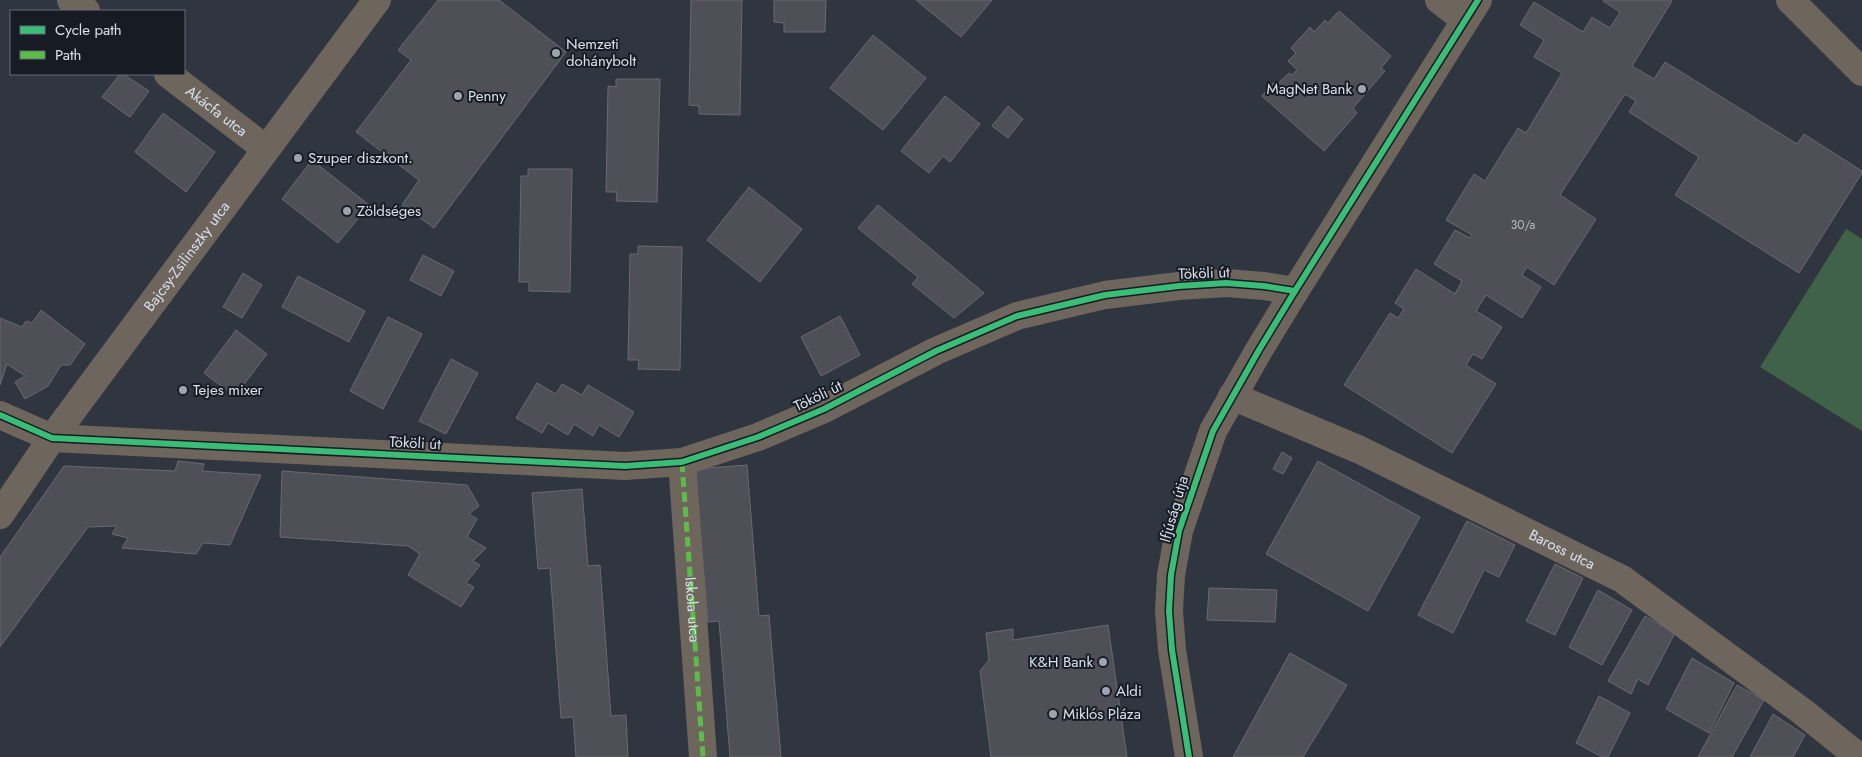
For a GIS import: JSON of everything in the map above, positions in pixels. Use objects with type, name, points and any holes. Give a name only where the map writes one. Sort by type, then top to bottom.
[{"type":"street","points":[[71,0],[85,10]]},
{"type":"street","name":"Bajcsy-Zsilinszky utca","points":[[0,515],[52,438],[377,0]]},
{"type":"street","points":[[1295,291],[1472,10],[1439,0]]},
{"type":"street","points":[[1790,0],[1862,72]]},
{"type":"street","name":"Akácfa utca","points":[[169,75],[266,149]]},
{"type":"street","name":"Tököli út","points":[[0,415],[52,438],[625,466],[682,462],[758,438],[824,409],[936,351],[1017,316],[1105,295],[1179,286],[1226,283],[1295,291]]},
{"type":"street","name":"Ifjúság útja","points":[[1190,757],[1172,650],[1169,611],[1171,575],[1179,531],[1196,476],[1213,431],[1295,291]]},
{"type":"street","name":"Baross utca","points":[[1232,396],[1360,450],[1622,580],[1803,712],[1859,757]]},
{"type":"street","name":"Iskola utca","points":[[682,462],[703,757]]},
{"type":"green space","points":[[1846,229],[1862,239],[1862,431],[1760,367]]},
{"type":"building","name":"Penny","points":[[438,0],[499,0],[566,52],[434,228],[402,205],[419,180],[356,132],[411,60],[398,50]]},
{"type":"building","points":[[691,0],[742,0],[740,115],[699,114],[699,106],[689,105]]},
{"type":"building","points":[[774,0],[826,0],[825,32],[784,32],[784,23],[774,22]]},
{"type":"building","points":[[916,0],[992,0],[961,37]]},
{"type":"building","points":[[1604,0],[1672,1],[1632,66],[1654,79],[1665,62],[1797,144],[1804,134],[1862,171],[1862,173],[1799,273],[1675,195],[1699,157],[1629,112],[1636,101],[1625,94],[1560,195],[1596,219],[1554,285],[1527,267],[1522,275],[1541,287],[1522,318],[1486,295],[1476,311],[1502,327],[1482,359],[1473,354],[1466,365],[1496,384],[1452,453],[1344,385],[1390,313],[1398,318],[1404,309],[1395,303],[1416,269],[1455,294],[1462,281],[1434,264],[1455,230],[1470,238],[1472,235],[1446,220],[1474,174],[1485,181],[1518,128],[1526,133],[1562,73],[1534,57],[1544,40],[1520,25],[1534,2],[1583,32],[1592,17],[1610,28],[1620,12]]},
{"type":"building","points":[[1339,11],[1391,56],[1381,68],[1385,71],[1353,108],[1357,113],[1324,151],[1262,96],[1273,83],[1276,85],[1289,73],[1292,75],[1297,70],[1288,61],[1296,53],[1291,48],[1310,27],[1314,32],[1325,20],[1328,23]]},
{"type":"building","points":[[873,35],[926,78],[883,130],[830,88]]},
{"type":"building","points":[[119,75],[125,75],[149,91],[130,117],[102,97]]},
{"type":"building","points":[[616,79],[660,79],[657,202],[616,201],[617,192],[606,192],[608,86],[616,87]]},
{"type":"building","points":[[945,96],[980,124],[950,162],[943,156],[929,173],[901,151]]},
{"type":"building","points":[[1008,106],[1023,119],[1008,138],[992,126]]},
{"type":"building","points":[[163,113],[215,152],[186,192],[135,152]]},
{"type":"building","points":[[312,160],[369,205],[338,243],[282,199]]},
{"type":"building","points":[[528,169],[572,169],[570,292],[529,291],[529,282],[519,282],[521,176],[528,176]]},
{"type":"building","points":[[749,187],[802,229],[760,282],[707,240]]},
{"type":"building","points":[[878,205],[984,293],[954,318],[912,284],[918,277],[858,228]]},
{"type":"building","points":[[638,246],[682,247],[680,370],[638,369],[639,360],[628,360],[630,254],[638,254]]},
{"type":"building","points":[[423,255],[454,271],[441,296],[410,280]]},
{"type":"building","points":[[243,273],[262,285],[242,318],[223,307]]},
{"type":"building","points":[[298,276],[365,311],[349,342],[282,307]]},
{"type":"building","points":[[41,310],[85,344],[70,365],[61,365],[48,386],[25,399],[15,382],[25,376],[7,364],[0,385],[0,318],[22,327],[26,321],[32,323]]},
{"type":"building","points":[[840,316],[860,355],[821,376],[801,337]]},
{"type":"building","points":[[388,317],[422,334],[383,409],[350,391]]},
{"type":"building","points":[[236,330],[267,354],[235,396],[204,373]]},
{"type":"building","points":[[451,359],[478,373],[446,434],[419,421]]},
{"type":"building","points":[[537,383],[556,394],[562,384],[582,395],[588,385],[634,412],[619,437],[599,425],[593,436],[574,424],[568,435],[548,423],[542,433],[516,418]]},
{"type":"building","points":[[1282,452],[1292,458],[1283,474],[1273,469]]},
{"type":"building","points":[[178,461],[204,464],[202,471],[261,475],[230,545],[203,543],[196,554],[122,548],[128,538],[112,534],[117,526],[88,527],[0,647],[0,557],[64,466],[175,471]]},
{"type":"building","points":[[1318,461],[1420,517],[1368,611],[1266,554]]},
{"type":"building","points":[[747,465],[759,616],[769,615],[781,757],[730,757],[719,621],[708,622],[695,469]]},
{"type":"building","points":[[282,471],[467,485],[479,506],[469,514],[477,519],[467,537],[486,548],[473,561],[480,565],[466,583],[474,587],[461,607],[408,575],[420,554],[408,546],[280,537]]},
{"type":"building","points":[[582,489],[588,566],[600,565],[611,716],[626,715],[628,757],[576,757],[573,717],[561,718],[550,568],[538,569],[532,493]]},
{"type":"building","points":[[1467,521],[1515,545],[1499,577],[1484,570],[1453,633],[1418,615]]},
{"type":"building","points":[[1555,564],[1583,578],[1555,635],[1526,621]]},
{"type":"building","points":[[1209,588],[1277,590],[1275,622],[1207,620]]},
{"type":"building","points":[[1598,590],[1632,610],[1602,665],[1569,647]]},
{"type":"building","points":[[1645,616],[1675,633],[1648,685],[1638,679],[1631,694],[1608,681]]},
{"type":"building","name":"Miklós Pláza","points":[[1108,625],[1127,757],[991,757],[980,671],[989,660],[986,633],[1013,629],[1013,640]]},
{"type":"building","points":[[1290,653],[1347,685],[1303,757],[1233,757]]},
{"type":"building","points":[[1692,658],[1734,683],[1709,733],[1666,709]]},
{"type":"building","points":[[1737,685],[1764,700],[1732,757],[1698,757]]},
{"type":"building","points":[[1599,696],[1630,713],[1608,757],[1602,757],[1576,743]]},
{"type":"building","points":[[1773,714],[1805,735],[1793,757],[1750,757]]},
{"type":"marked path","points":[[682,462],[703,757]]},
{"type":"cycle path","points":[[1189,757],[1172,650],[1169,611],[1171,575],[1179,531],[1213,431],[1295,291],[1478,0]]},
{"type":"cycle path","points":[[0,415],[52,438],[625,466],[682,462],[758,437],[824,409],[936,351],[1017,316],[1105,295],[1179,286],[1226,283],[1295,291]]},
{"type":"place","name":"Nemzeti dohánybolt","points":[[556,53]]},
{"type":"place","name":"MagNet Bank","points":[[1362,89]]},
{"type":"place","name":"Penny","points":[[458,96]]},
{"type":"place","name":"Szuper diszkont.","points":[[298,158]]},
{"type":"place","name":"Zöldséges","points":[[347,211]]},
{"type":"place","name":"Tejes mixer","points":[[183,390]]},
{"type":"place","name":"K&H Bank","points":[[1103,662]]},
{"type":"place","name":"Aldi","points":[[1106,691]]},
{"type":"place","name":"Miklós Pláza","points":[[1053,714]]}]
